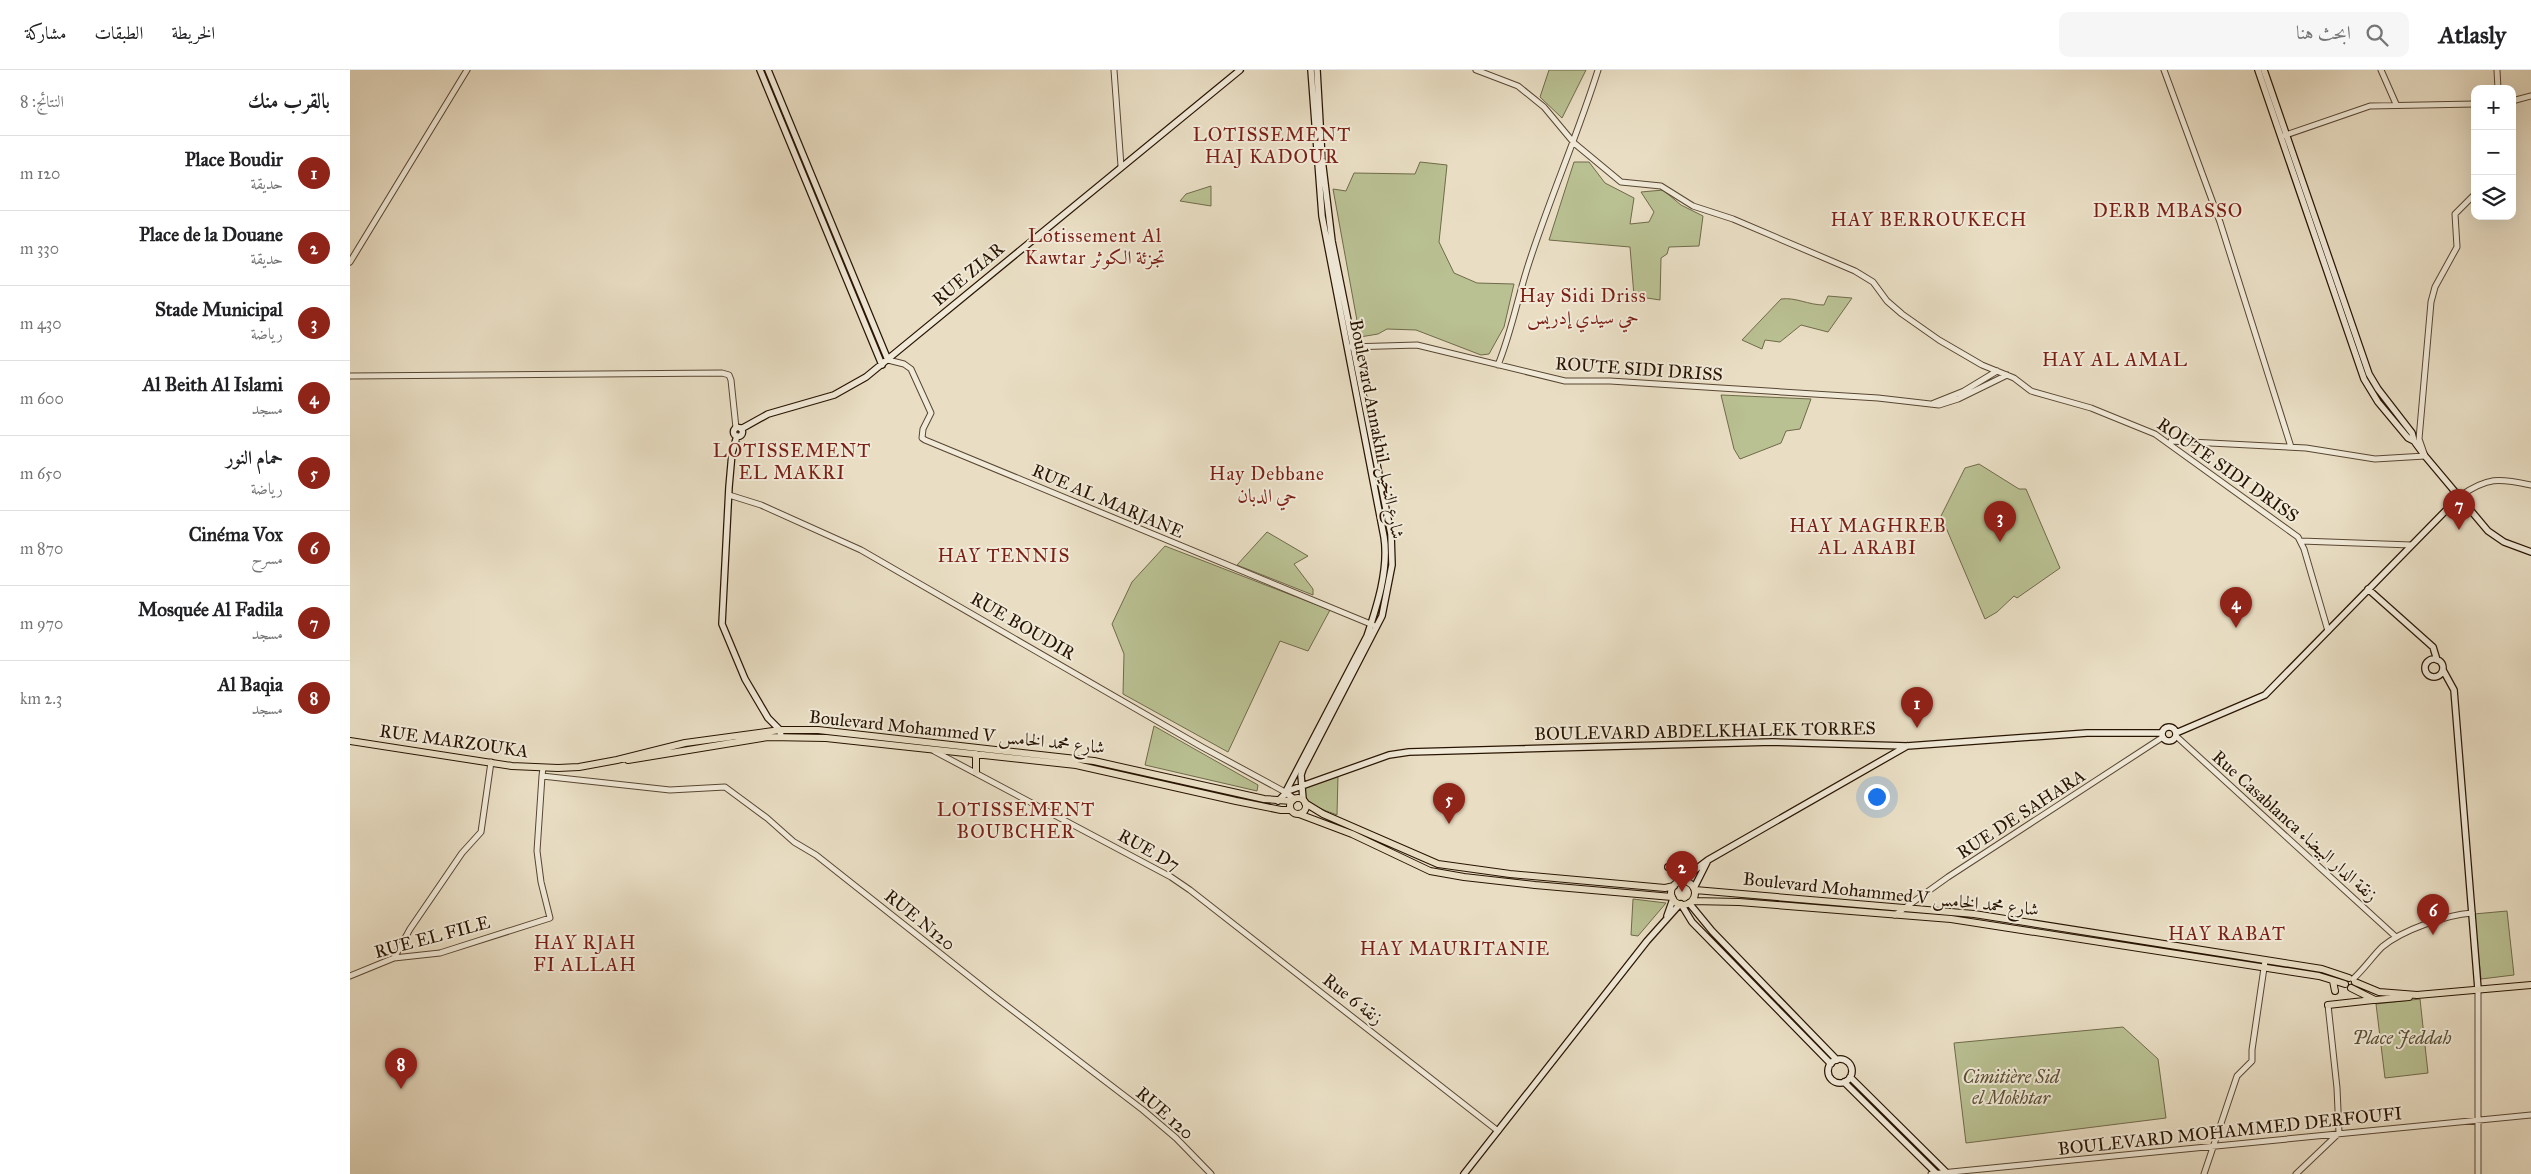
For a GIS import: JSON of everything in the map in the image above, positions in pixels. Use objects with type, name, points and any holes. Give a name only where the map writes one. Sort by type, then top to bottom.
[{"type":"main road","points":[[760,70],[882,364]]},
{"type":"main road","points":[[768,70],[888,360]]},
{"type":"main road","name":"RUE ZIAR","points":[[739,428],[768,414],[834,395],[854,385],[888,360],[1121,166],[1240,70]]},
{"type":"main road","name":"Boulevard Annakhil شارع النخيل","points":[[1304,801],[1301,785],[1302,769],[1374,626],[1385,546],[1322,216],[1311,70]]},
{"type":"main road","name":"Boulevard Annakhil شارع النخيل","points":[[1278,801],[1285,792],[1367,636],[1382,616],[1392,564],[1392,546],[1329,217],[1317,70]]},
{"type":"main road","points":[[2258,70],[2369,374],[2381,393],[2412,432],[2414,441],[2425,456],[2488,531],[2504,542],[2530,550]]},
{"type":"main road","points":[[2264,70],[2283,136]]},
{"type":"main road","points":[[842,268],[848,266]]},
{"type":"main road","points":[[854,299],[861,295]]},
{"type":"main road","points":[[739,428],[734,432],[737,436],[731,460],[722,627],[740,670],[768,718],[781,733]]},
{"type":"main road","points":[[2176,734],[2170,728],[2162,735],[2170,741],[2176,734],[2265,695],[2460,496]]},
{"type":"main road","points":[[2368,589],[2433,647],[2437,660],[2442,664],[2443,670],[2454,690],[2478,989]]},
{"type":"main road","points":[[2437,660],[2429,661],[2426,672],[2435,677],[2443,670]]},
{"type":"main road","points":[[768,718],[768,734]]},
{"type":"main road","name":"Boulevard Mohammed V شارع محمد الخامس","points":[[617,760],[684,746],[768,734],[828,731],[976,754],[1076,765],[1282,810],[1291,810]]},
{"type":"main road","name":"BOULEVARD ABDELKHALEK TORRES","points":[[1285,792],[1389,755],[1409,752],[1773,742],[1907,746],[2087,733],[2162,735]]},
{"type":"main road","name":"Boulevard Mohammed V شارع محمد الخامس","points":[[543,768],[579,767],[617,760],[672,746],[694,748],[768,734]]},
{"type":"main road","name":"RUE MARZOUKA","points":[[350,741],[543,768]]},
{"type":"main road","points":[[1665,919],[1676,884],[1698,866],[1907,746]]},
{"type":"main road","name":"Boulevard Mohammed V شارع محمد الخامس","points":[[934,747],[1070,757],[1278,801],[1304,801]]},
{"type":"main road","points":[[976,754],[976,772]]},
{"type":"main road","points":[[1156,782],[1157,775]]},
{"type":"main road","name":"RUE BOUDIR","points":[[1285,792],[1293,800]]},
{"type":"main road","points":[[1293,800],[1291,810],[1352,834],[1430,870],[1464,877],[1673,898],[1680,904],[1692,922],[1831,1064]]},
{"type":"main road","points":[[1304,801],[1323,814],[1438,864],[1607,884],[1665,888],[1676,884],[1690,883],[1694,889]]},
{"type":"main road","points":[[1299,814],[1305,810],[1304,801]]},
{"type":"main road","points":[[1282,810],[1288,817]]},
{"type":"main road","points":[[1690,902],[1708,860]]},
{"type":"main road","points":[[1668,867],[1679,869],[1698,866]]},
{"type":"main road","name":"Boulevard Mohammed V شارع محمد الخامس","points":[[1694,889],[1901,909],[1956,912],[2011,919],[2264,965],[2318,976],[2345,984]]},
{"type":"main road","points":[[1464,1174],[1665,919],[1680,904],[1690,902]]},
{"type":"main road","points":[[1690,902],[1712,931],[1837,1060],[1848,1063],[1851,1069],[1850,1077],[1844,1082],[1838,1082],[1830,1078],[1828,1071],[1831,1064],[1837,1060]]},
{"type":"main road","name":"Boulevard Mohammed V شارع محمد الخامس","points":[[1690,902],[1739,902],[1978,922],[2264,965],[2322,969],[2353,979],[2379,992],[2417,995]]},
{"type":"main road","points":[[2351,988],[2353,979],[2346,979],[2345,984],[2351,988],[2373,1000]]},
{"type":"main road","points":[[2332,981],[2335,991]]},
{"type":"main road","name":"Boulevard Mohammed V شارع محمد الخامس","points":[[2328,1005],[2373,1000],[2385,1001],[2417,995],[2531,984]]},
{"type":"main road","points":[[1850,1077],[1948,1173]]},
{"type":"main road","points":[[1844,1082],[1936,1174]]},
{"type":"street","points":[[350,262],[467,70]]},
{"type":"street","points":[[1114,70],[1121,166]]},
{"type":"street","points":[[1476,70],[1518,86],[1544,107],[1574,142],[1621,182],[1661,186],[1693,206],[1733,219],[1856,271],[1873,282],[1887,301],[1917,326],[1997,371]]},
{"type":"street","points":[[1498,365],[1507,343],[1527,270],[1598,70]]},
{"type":"street","points":[[2164,70],[2206,179],[2291,447]]},
{"type":"street","points":[[2381,70],[2396,104]]},
{"type":"street","points":[[2497,70],[2498,85]]},
{"type":"street","points":[[2516,100],[2531,96]]},
{"type":"street","points":[[2283,136],[2370,106],[2471,104]]},
{"type":"street","points":[[2168,441],[2291,447],[2375,460],[2425,456],[2419,439],[2431,302],[2435,287],[2457,247],[2455,214],[2471,198]]},
{"type":"street","name":"ROUTE SIDI DRISS","points":[[1346,347],[1417,345],[1565,381],[1610,381],[1795,392],[1934,404],[1944,404],[1958,399],[2007,375]]},
{"type":"street","name":"RUE AL MARJANE","points":[[888,360],[904,364],[910,368],[919,386],[931,413],[922,431],[922,438],[925,440],[1374,626]]},
{"type":"street","points":[[1984,365],[1984,378]]},
{"type":"street","name":"ROUTE SIDI DRISS","points":[[1934,404],[1960,393],[1997,371],[2007,375],[2031,391],[2091,408],[2143,427],[2168,441],[2272,516],[2301,541],[2411,546]]},
{"type":"street","points":[[350,376],[722,373],[729,375],[731,380],[739,428]]},
{"type":"street","points":[[2460,496],[2484,482],[2499,480],[2531,483]]},
{"type":"street","name":"RUE BOUDIR","points":[[729,495],[761,505],[870,555],[1197,744],[1285,792]]},
{"type":"street","points":[[2301,541],[2318,591],[2328,631]]},
{"type":"street","name":"Rue Casablanca زنقة الدار البيضاء","points":[[2176,734],[2396,937]]},
{"type":"street","name":"RUE DE SAHARA","points":[[1895,915],[1901,909],[2162,735]]},
{"type":"street","name":"RUE D7","points":[[934,747],[976,772],[1171,877],[1190,890]]},
{"type":"street","points":[[394,958],[410,929],[462,854],[481,832],[491,762]]},
{"type":"street","name":"RUE MARZOUKA","points":[[543,768],[542,776],[670,790],[725,787]]},
{"type":"street","name":"RUE EL FILE","points":[[350,976],[394,958],[449,951],[550,918],[537,851],[542,776]]},
{"type":"street","name":"RUE N120","points":[[725,787],[767,818],[794,842],[816,855],[994,996],[1098,1075]]},
{"type":"street","name":"Rue 6 زنقة","points":[[1190,890],[1498,1130]]},
{"type":"street","points":[[2353,979],[2381,948],[2396,937],[2460,914],[2472,913]]},
{"type":"street","points":[[2204,1174],[2236,1076],[2252,1061],[2264,965]]},
{"type":"street","points":[[2478,989],[2478,1174]]},
{"type":"street","points":[[2296,1174],[2339,1133],[2338,1088],[2328,1005]]},
{"type":"street","name":"RUE 120","points":[[1098,1075],[1160,1124],[1211,1174]]},
{"type":"street","name":"BOULEVARD MOHAMMED DERFOUFI","points":[[1931,1174],[2531,1115]]},
{"type":"green space","points":[[1549,70],[1586,70],[1562,118],[1540,97]]},
{"type":"green space","points":[[1420,162],[1447,165],[1439,242],[1454,273],[1477,283],[1514,284],[1504,327],[1489,354],[1481,355],[1416,330],[1387,329],[1378,334],[1360,337],[1333,189],[1346,191],[1354,173],[1415,174]]},
{"type":"green space","points":[[1574,162],[1589,162],[1605,183],[1634,198],[1630,224],[1649,222],[1654,212],[1641,192],[1663,190],[1681,205],[1703,216],[1699,246],[1669,247],[1667,254],[1661,258],[1660,300],[1634,296],[1630,247],[1549,240]]},
{"type":"green space","points":[[1211,186],[1211,206],[1180,201],[1186,194]]},
{"type":"green space","points":[[1828,296],[1852,298],[1828,332],[1801,325],[1780,342],[1765,340],[1762,349],[1742,340],[1781,299],[1792,299],[1824,305]]},
{"type":"green space","points":[[1721,395],[1811,399],[1800,429],[1786,431],[1781,443],[1740,459],[1734,449]]},
{"type":"green space","points":[[1979,464],[2019,489],[2026,489],[2060,568],[2017,598],[2014,596],[1997,612],[1985,619],[1941,516],[1965,468]]},
{"type":"green space","points":[[1267,532],[1308,556],[1294,564],[1313,589],[1313,595],[1237,565]]},
{"type":"green space","points":[[1165,546],[1330,610],[1308,651],[1280,641],[1228,752],[1123,694],[1124,654],[1112,624],[1132,582]]},
{"type":"green space","points":[[1154,726],[1258,785],[1257,791],[1145,765]]},
{"type":"green space","points":[[1338,775],[1337,815],[1310,802],[1305,794],[1305,788]]},
{"type":"green space","points":[[1633,899],[1666,903],[1638,936],[1631,935]]},
{"type":"green space","points":[[2507,911],[2514,975],[2481,979],[2474,914]]},
{"type":"green space","name":"Place Jeddah","points":[[2420,999],[2428,1073],[2385,1078],[2376,1004]]},
{"type":"green space","name":"Cimitière Sid el Mokhtar","points":[[2123,1027],[2158,1059],[2166,1118],[1966,1143],[1954,1043]]},
{"type":"place","name":"Mosquée Al Fadila","points":[[2459,530]]},
{"type":"place","name":"Stade Municipal","points":[[2000,542]]},
{"type":"place","name":"Al Beith Al Islami","points":[[2236,628]]},
{"type":"place","name":"Place Boudir","points":[[1917,728]]},
{"type":"place","name":"حمام النور","points":[[1449,824]]},
{"type":"place","name":"Place de la Douane","points":[[1682,892]]},
{"type":"place","name":"Cinéma Vox","points":[[2433,935]]},
{"type":"place","name":"Al Baqia","points":[[401,1089]]},
{"type":"district","name":"LOTISSEMENT HAJ KADOUR","points":[[1272,145]]},
{"type":"district","name":"DERB MBASSO","points":[[2168,210]]},
{"type":"district","name":"HAY BERROUKECH","points":[[1929,219]]},
{"type":"district","name":"Lotissement Al Kawtar تجزئة الكوثر","points":[[1095,246]]},
{"type":"district","name":"Hay Sidi Driss حي سيدي إدريس","points":[[1583,306]]},
{"type":"district","name":"HAY AL AMAL","points":[[2115,359]]},
{"type":"district","name":"LOTISSEMENT EL MAKRI","points":[[792,461]]},
{"type":"district","name":"Hay Debbane حي الدبان","points":[[1267,484]]},
{"type":"district","name":"HAY MAGHREB AL ARABI","points":[[1868,536]]},
{"type":"district","name":"HAY TENNIS","points":[[1004,555]]},
{"type":"district","name":"LOTISSEMENT BOUBCHER","points":[[1016,820]]},
{"type":"district","name":"HAY RABAT","points":[[2227,933]]},
{"type":"district","name":"HAY MAURITANIE","points":[[1455,948]]},
{"type":"district","name":"HAY RJAH FI ALLAH","points":[[585,953]]}]
